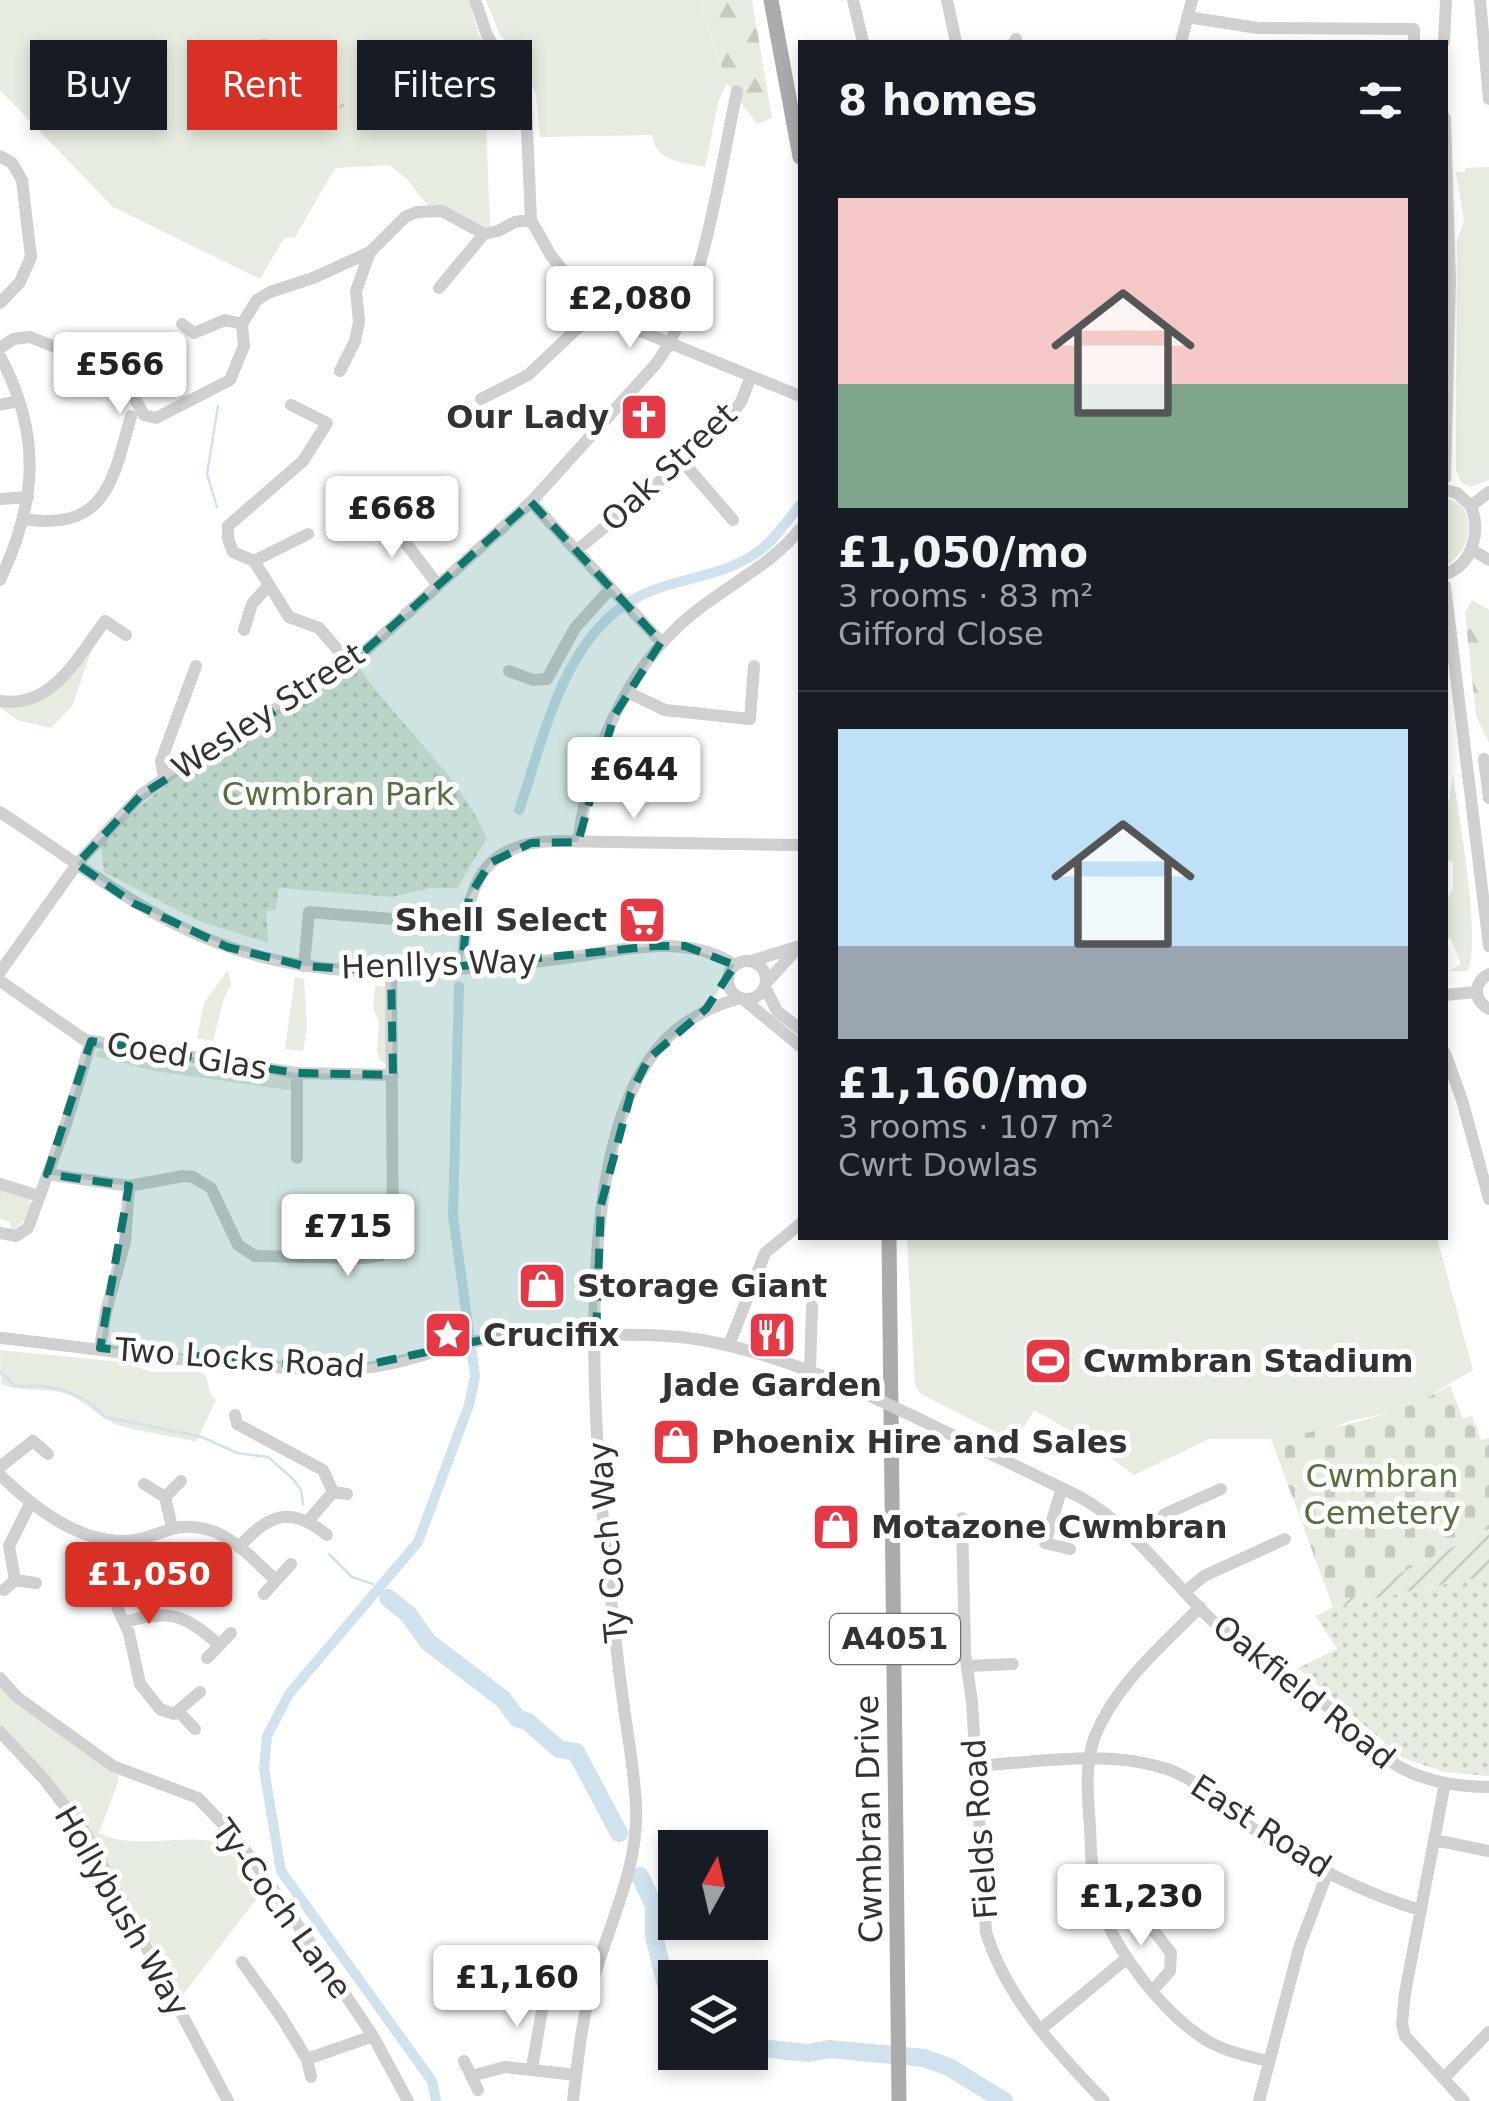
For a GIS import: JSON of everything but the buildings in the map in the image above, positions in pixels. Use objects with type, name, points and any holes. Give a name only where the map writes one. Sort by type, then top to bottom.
[{"type":"main road","points":[[771,0],[798,146]]},
{"type":"main road","name":"Cwmbran Drive","points":[[889,1240],[899,2101]]},
{"type":"street","points":[[475,0],[487,36],[526,106],[531,220],[550,254],[599,308],[629,328],[798,395]]},
{"type":"street","points":[[853,0],[863,40]]},
{"type":"street","points":[[947,0],[956,40]]},
{"type":"street","points":[[1181,40],[1192,0]]},
{"type":"street","points":[[1444,40],[1446,0]]},
{"type":"street","points":[[1480,0],[1489,99]]},
{"type":"street","points":[[1187,17],[1336,36],[1414,29],[1414,40]]},
{"type":"street","name":"Wesley Street","points":[[0,972],[78,864],[121,814],[222,738],[320,685],[350,664],[532,502],[656,365],[669,344],[700,261],[736,91]]},
{"type":"street","points":[[0,156],[12,163],[22,180],[31,257],[20,282],[0,304]]},
{"type":"street","points":[[0,348],[13,339],[30,336],[108,368],[124,379],[142,412],[151,418],[226,384],[235,373],[244,346],[242,324],[257,300],[370,252],[400,220],[417,212],[448,213],[484,234],[498,232],[520,220],[531,220]]},
{"type":"street","points":[[1448,220],[1448,371]]},
{"type":"street","points":[[439,288],[484,234]]},
{"type":"street","points":[[340,371],[356,338],[360,319],[356,294],[370,252]]},
{"type":"street","points":[[481,399],[528,375],[599,308]]},
{"type":"street","points":[[182,324],[186,330],[198,333],[225,320],[242,324]]},
{"type":"street","points":[[0,356],[20,401],[31,457],[24,518],[0,580]]},
{"type":"street","name":"Oak Street","points":[[576,551],[682,462],[735,411],[751,376]]},
{"type":"street","points":[[0,405],[20,401]]},
{"type":"street","points":[[291,405],[328,423],[304,461],[228,526],[228,539],[233,552],[254,561],[290,619],[319,628],[350,664]]},
{"type":"street","points":[[24,518],[56,522],[69,519],[102,499],[113,480],[131,416]]},
{"type":"street","points":[[682,462],[734,520]]},
{"type":"street","points":[[1448,491],[1472,506],[1476,532],[1460,567],[1448,573]]},
{"type":"street","points":[[1472,506],[1489,492]]},
{"type":"street","points":[[0,499],[28,497]]},
{"type":"street","points":[[532,502],[661,642]]},
{"type":"street","points":[[380,511],[438,585]]},
{"type":"street","points":[[578,842],[588,785],[614,716],[661,642],[705,603],[738,583],[798,533]]},
{"type":"street","points":[[254,561],[308,534]]},
{"type":"street","points":[[1471,550],[1489,560]]},
{"type":"street","points":[[244,630],[252,604],[269,585]]},
{"type":"street","points":[[509,671],[533,680],[547,678],[575,628],[616,593]]},
{"type":"street","points":[[1448,611],[1489,946]]},
{"type":"street","points":[[0,701],[28,701],[54,686],[105,621],[126,636]]},
{"type":"street","points":[[164,778],[162,762],[196,666]]},
{"type":"street","points":[[627,692],[665,710],[750,719],[754,666]]},
{"type":"street","points":[[1484,759],[1489,798]]},
{"type":"street","name":"Henllys Way","points":[[0,812],[133,903],[201,937],[248,954],[304,966],[391,972],[550,960],[654,946],[685,946],[735,965]]},
{"type":"street","points":[[464,966],[466,906],[490,864],[506,852],[531,843],[798,845]]},
{"type":"street","points":[[304,966],[309,912],[404,920]]},
{"type":"street","points":[[798,947],[735,965],[728,983],[732,992],[798,1044]]},
{"type":"street","points":[[742,999],[759,995],[798,948]]},
{"type":"street","points":[[751,962],[764,972],[778,1011],[798,1027]]},
{"type":"street","points":[[47,1174],[129,1186],[183,1176],[202,1181],[211,1188],[232,1238],[255,1256],[381,1255],[392,1234],[391,972]]},
{"type":"street","points":[[1489,974],[1479,982],[1476,992],[1480,1004],[1489,1009]]},
{"type":"street","name":"Coed Glas","points":[[0,981],[91,1042],[298,1073],[393,1075]]},
{"type":"street","name":"Ty Coch Way","points":[[706,1009],[728,983]]},
{"type":"street","points":[[1448,995],[1476,992]]},
{"type":"street","name":"Ty Coch Way","points":[[573,2101],[582,2030],[594,1975],[629,1868],[636,1808],[614,1633],[604,1512],[596,1335],[599,1224],[620,1124],[649,1058],[676,1028],[706,1009],[742,999]]},
{"type":"street","points":[[0,1233],[16,1236],[28,1228],[91,1042]]},
{"type":"street","points":[[1448,1061],[1489,1198]]},
{"type":"street","points":[[297,1158],[298,1073]]},
{"type":"street","points":[[0,1184],[38,1196]]},
{"type":"street","points":[[100,1348],[124,1242],[129,1186]]},
{"type":"street","points":[[729,1346],[765,1252],[798,1226]]},
{"type":"street","points":[[810,1371],[812,1306]]},
{"type":"street","name":"Two Locks Road","points":[[0,1338],[234,1363],[348,1369],[387,1366],[479,1341],[548,1335],[678,1337],[729,1346]]},
{"type":"street","name":"Oakfield Road","points":[[729,1346],[810,1371],[868,1395],[1095,1505],[1138,1540],[1232,1638],[1303,1686],[1390,1763],[1414,1776],[1445,1784],[1489,1786]]},
{"type":"street","points":[[235,1415],[237,1424],[323,1470],[340,1493],[309,1520]]},
{"type":"street","points":[[0,1467],[37,1437],[48,1454]]},
{"type":"street","points":[[0,1475],[30,1502],[80,1531],[117,1541],[140,1539],[172,1527],[213,1530],[276,1580]]},
{"type":"street","points":[[165,1497],[181,1481]]},
{"type":"street","points":[[144,1484],[165,1497],[172,1527]]},
{"type":"street","points":[[1062,1488],[1045,1543],[1070,1549]]},
{"type":"street","points":[[1138,1540],[1166,1514],[1222,1489]]},
{"type":"street","points":[[15,1580],[9,1546],[30,1502]]},
{"type":"street","points":[[240,1548],[270,1520],[283,1516],[309,1520],[327,1535]]},
{"type":"street","name":"Fields Road","points":[[962,1518],[986,1932],[994,1959],[1009,1986],[1104,2101]]},
{"type":"street","name":"Oakfield Road","points":[[1186,1591],[1212,1572],[1284,1539]]},
{"type":"street","points":[[117,1541],[117,1607],[145,1692],[160,1709],[180,1713],[194,1729]]},
{"type":"street","points":[[264,1594],[290,1564]]},
{"type":"street","points":[[4,1590],[15,1580],[36,1582]]},
{"type":"street","points":[[1200,1607],[1127,1682],[1112,1702],[1093,1742],[1092,1859],[1096,1892],[1106,1923],[1126,1959],[1174,2014],[1209,2041],[1269,2062]]},
{"type":"street","points":[[125,1622],[174,1615],[200,1627],[219,1646]]},
{"type":"street","points":[[207,1658],[230,1633]]},
{"type":"street","points":[[968,1666],[1013,1664]]},
{"type":"street","name":"Ty-Coch Lane","points":[[0,1678],[18,1698],[113,1766],[198,1798],[278,1894],[373,2036],[408,2101]]},
{"type":"street","points":[[180,1713],[200,1692]]},
{"type":"street","name":"Hollybush Way","points":[[0,1732],[45,1780],[86,1834],[228,2101]]},
{"type":"street","name":"East Road","points":[[976,1766],[1090,1758],[1152,1765],[1187,1778],[1262,1835],[1328,1871],[1420,1910]]},
{"type":"street","points":[[1445,1784],[1402,2024],[1405,2036],[1464,2101]]},
{"type":"street","points":[[1435,1840],[1489,1851]]},
{"type":"street","points":[[1259,2101],[1300,1948],[1328,1871]]},
{"type":"street","points":[[1106,1923],[1128,1917],[1143,1920],[1170,1953],[1170,1971],[1153,1990]]},
{"type":"street","points":[[1042,2029],[1126,1959]]},
{"type":"street","points":[[242,1962],[280,2014],[307,2059],[312,2077]]},
{"type":"street","points":[[532,2068],[544,1999]]},
{"type":"street","points":[[526,2016],[541,2018]]},
{"type":"street","points":[[1445,2077],[1489,2032]]},
{"type":"street","points":[[307,2059],[373,2036]]},
{"type":"street","points":[[464,2060],[478,2090]]},
{"type":"street","points":[[471,2076],[505,2067],[576,2075]]},
{"type":"highlighted area","points":[[531,502],[661,642],[614,716],[578,842],[531,843],[490,863],[469,897],[462,966],[655,946],[685,946],[735,965],[706,1009],[649,1058],[631,1093],[601,1205],[596,1335],[482,1340],[348,1369],[100,1348],[129,1186],[47,1174],[91,1041],[297,1073],[393,1075],[391,972],[304,966],[227,947],[133,903],[77,864],[141,795],[350,664]]},
{"type":"green space","points":[[0,0],[469,0],[482,40],[357,40],[357,130],[486,130],[490,227],[479,228],[429,207],[406,178],[389,165],[335,168],[295,237],[284,238],[260,279],[113,207],[39,130],[167,130],[167,40],[30,40],[30,121],[0,90]]},
{"type":"green space","points":[[486,0],[700,0],[727,83],[718,102],[705,167],[664,156],[652,135],[540,137],[532,85],[532,40],[504,40]]},
{"type":"green space","points":[[700,0],[752,0],[772,118],[757,124],[727,83]]},
{"type":"green space","points":[[337,81],[346,88],[347,105],[337,110]]},
{"type":"green space","points":[[1489,167],[1489,480],[1470,487],[1461,482],[1456,469],[1457,241],[1464,220],[1456,172]]},
{"type":"green space","points":[[1448,499],[1464,510],[1468,519],[1466,540],[1448,564]]},
{"type":"green space","points":[[1472,600],[1489,610],[1489,743],[1476,716],[1465,613]]},
{"type":"green space","points":[[93,646],[72,706],[51,728],[17,720],[0,707],[0,701],[27,704]]},
{"type":"green space","name":"Cwmbran Park","points":[[358,666],[460,791],[487,838],[457,888],[430,888],[392,897],[279,888],[276,910],[266,911],[268,943],[199,921],[104,872],[101,846],[158,791]]},
{"type":"green space","points":[[1453,774],[1471,904],[1468,971],[1449,971],[1461,964],[1448,938],[1453,862],[1448,860],[1448,806]]},
{"type":"green space","points":[[228,970],[231,984],[213,1041],[197,1038],[204,1003]]},
{"type":"green space","points":[[295,977],[304,979],[307,1027],[303,1051],[285,1049]]},
{"type":"green space","points":[[375,985],[385,987],[385,1064],[377,1051]]},
{"type":"green space","points":[[100,1050],[253,1077],[258,1074],[295,1078],[295,1091],[154,1071],[95,1056]]},
{"type":"green space","points":[[0,1187],[29,1198],[26,1217],[12,1230],[10,1222],[0,1219]]},
{"type":"green space","points":[[907,1240],[1438,1240],[1473,1370],[1407,1409],[1349,1421],[1328,1430],[1271,1439],[1209,1439],[1134,1475],[1090,1442],[1034,1410],[1015,1442],[921,1394],[915,1385]]},
{"type":"green space","points":[[0,1350],[121,1362],[152,1372],[200,1372],[206,1376],[216,1400],[196,1442],[137,1430],[110,1422],[63,1393],[1,1384]]},
{"type":"green space","name":"Cwmbran Cemetery","points":[[1450,1385],[1463,1419],[1472,1416],[1481,1440],[1489,1438],[1489,1529],[1333,1607],[1271,1439],[1386,1414]]},
{"type":"green space","points":[[1489,1529],[1489,1575],[1333,1607]]},
{"type":"green space","points":[[1489,1575],[1489,1776],[1444,1772],[1403,1758],[1298,1668],[1337,1649],[1316,1616],[1333,1607]]},
{"type":"green space","points":[[0,1683],[120,1765],[118,1782],[99,1833],[136,1841],[214,1841],[230,1847],[247,1866],[260,1894],[182,1996],[78,1820],[0,1725]]},
{"type":"waterway","points":[[217,507],[207,474],[218,406]]},
{"type":"waterway","points":[[519,810],[560,692],[590,637],[611,615],[636,598],[745,560],[770,541],[798,507]]},
{"type":"waterway","points":[[436,2101],[432,2081],[281,1871],[264,1769],[267,1736],[289,1694],[418,1542],[469,1405],[475,1376],[453,1216],[459,986]]},
{"type":"waterway","points":[[0,1372],[15,1386],[40,1386],[75,1395],[105,1417],[202,1437],[237,1453],[268,1457],[293,1479],[301,1490],[303,1504]]},
{"type":"waterway","points":[[329,1554],[352,1577],[373,1584]]},
{"type":"waterway","points":[[388,1598],[408,1614],[428,1642],[503,1699],[517,1718],[528,1722],[559,1749],[576,1752],[619,1833]]},
{"type":"waterway","points":[[640,1876],[654,1906],[654,1936],[660,1960]]},
{"type":"waterway","points":[[768,2049],[808,2053],[829,2049],[924,2058],[949,2067],[1004,2101]]},
{"type":"place","name":"Our Lady","points":[[644,417]]},
{"type":"place","name":"Shell Select","points":[[642,920]]},
{"type":"place","name":"Storage Giant","points":[[542,1286]]},
{"type":"place","name":"Crucifix","points":[[448,1335]]},
{"type":"place","name":"Jade Garden","points":[[772,1335]]},
{"type":"place","name":"Cwmbran Stadium","points":[[1048,1361]]},
{"type":"place","name":"Phoenix Hire and Sales","points":[[676,1442]]},
{"type":"place","name":"Motazone Cwmbran","points":[[836,1527]]}]
